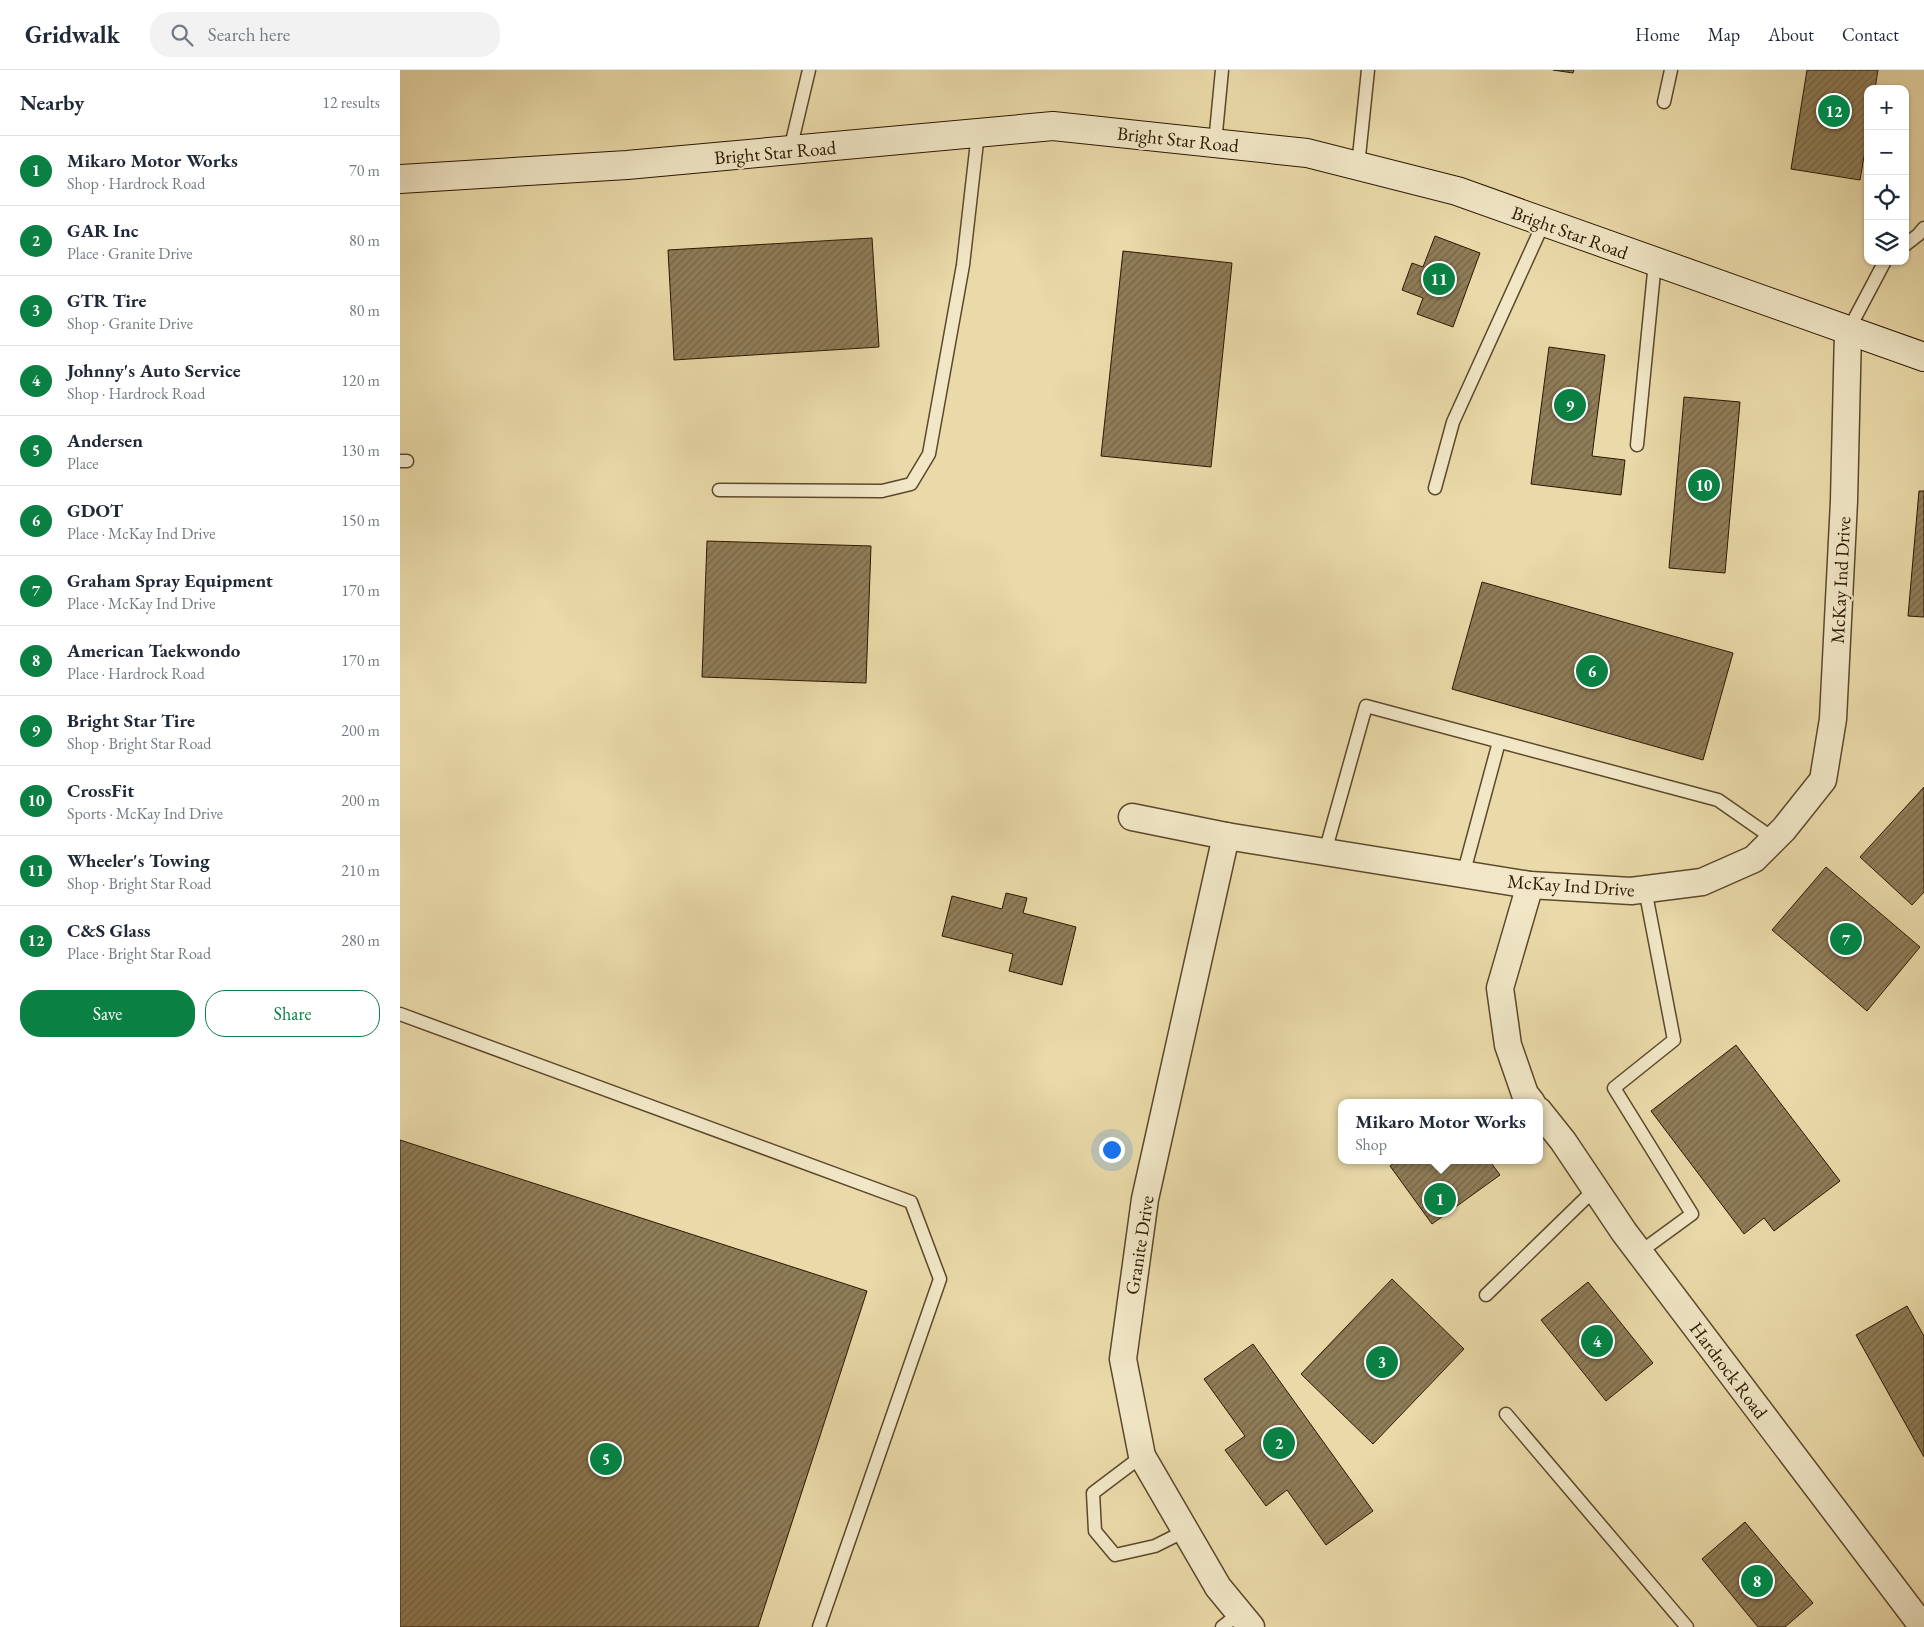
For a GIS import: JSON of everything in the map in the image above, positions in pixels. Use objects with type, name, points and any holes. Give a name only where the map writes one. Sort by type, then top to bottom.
[{"type":"street","name":"Bright Star Road","points":[[400,179],[627,166],[1053,126],[1307,153],[1457,191],[1924,357]]},
{"type":"street","name":"McKay Ind Drive","points":[[1132,817],[1226,836],[1530,885],[1631,891],[1702,882],[1754,859],[1774,839],[1823,780],[1833,719],[1844,501],[1848,331]]},
{"type":"street","name":"Granite Drive","points":[[1226,836],[1145,1199],[1123,1359],[1142,1456],[1238,1622]]},
{"type":"street","points":[[1529,1099],[1525,1094],[1508,1045],[1500,988],[1530,885]]},
{"type":"street","name":"Hardrock Road","points":[[1543,1116],[1563,1141],[1640,1252],[1923,1627]]},
{"type":"lane","points":[[790,150],[808,70]]},
{"type":"lane","points":[[1215,143],[1222,70]]},
{"type":"lane","points":[[1358,166],[1368,70]]},
{"type":"lane","points":[[1664,102],[1671,70]]},
{"type":"lane","points":[[719,490],[882,491],[911,484],[929,454],[963,265],[978,133]]},
{"type":"lane","points":[[1435,488],[1452,422],[1544,222]]},
{"type":"lane","points":[[1909,242],[1924,228]]},
{"type":"lane","points":[[1637,446],[1655,262]]},
{"type":"lane","points":[[1848,331],[1883,265]]},
{"type":"lane","points":[[1325,852],[1366,706],[1718,800],[1774,839]]},
{"type":"lane","points":[[1463,875],[1500,742]]},
{"type":"lane","points":[[1640,1252],[1692,1214],[1614,1088],[1674,1040],[1645,889]]},
{"type":"lane","points":[[400,1014],[911,1202],[940,1279],[819,1627]]},
{"type":"lane","points":[[1486,1295],[1595,1189]]},
{"type":"lane","points":[[1506,1414],[1687,1627]]},
{"type":"lane","points":[[1142,1456],[1094,1493],[1095,1531],[1115,1556],[1155,1546],[1185,1531]]},
{"type":"building","points":[[1553,70],[1574,70],[1573,73]]},
{"type":"building","points":[[1807,70],[1878,70],[1876,85],[1864,85],[1864,156],[1860,180],[1791,169]]},
{"type":"building","points":[[1435,236],[1480,253],[1453,327],[1417,314],[1423,298],[1402,290],[1412,263],[1423,267]]},
{"type":"building","points":[[872,238],[879,347],[674,360],[668,250]]},
{"type":"building","points":[[1123,251],[1232,263],[1211,467],[1101,456]]},
{"type":"building","points":[[1549,347],[1605,355],[1592,456],[1625,460],[1621,495],[1531,484]]},
{"type":"building","points":[[1684,397],[1740,402],[1725,573],[1669,568]]},
{"type":"building","points":[[1919,491],[1924,491],[1924,617],[1908,616]]},
{"type":"building","points":[[707,541],[871,546],[866,683],[702,677]]},
{"type":"building","points":[[1482,582],[1733,653],[1703,760],[1452,689]]},
{"type":"building","points":[[1924,787],[1924,892],[1912,905],[1860,857]]},
{"type":"building","points":[[1826,867],[1920,947],[1867,1011],[1772,930]]},
{"type":"building","points":[[1006,893],[1027,898],[1023,913],[1076,927],[1062,985],[1009,971],[1013,954],[942,936],[952,896],[1002,909]]},
{"type":"building","points":[[1736,1045],[1840,1181],[1774,1231],[1764,1218],[1744,1234],[1651,1111]]},
{"type":"building","points":[[400,1140],[867,1291],[758,1627],[400,1627]]},
{"type":"building","points":[[1393,1164],[1492,1164],[1500,1175],[1432,1224],[1390,1166]]},
{"type":"building","points":[[1392,1279],[1464,1349],[1373,1444],[1301,1374]]},
{"type":"building","points":[[1588,1282],[1653,1363],[1606,1401],[1541,1320]]},
{"type":"building","points":[[1907,1306],[1924,1336],[1924,1457],[1856,1335]]},
{"type":"building","points":[[1253,1344],[1373,1511],[1326,1545],[1287,1490],[1266,1506],[1225,1450],[1245,1436],[1204,1379]]},
{"type":"building","points":[[1745,1522],[1813,1603],[1785,1627],[1758,1627],[1702,1559]]},
{"type":"place","name":"C&S Glass","points":[[1834,111]]},
{"type":"place","name":"Wheeler's Towing","points":[[1439,279]]},
{"type":"place","name":"Bright Star Tire","points":[[1570,405]]},
{"type":"place","name":"CrossFit","points":[[1704,485]]},
{"type":"place","name":"GDOT","points":[[1592,671]]},
{"type":"place","name":"Graham Spray Equipment","points":[[1846,939]]},
{"type":"place","name":"Mikaro Motor Works","points":[[1440,1199]]},
{"type":"place","name":"Johnny's Auto Service","points":[[1597,1341]]},
{"type":"place","name":"GTR Tire","points":[[1382,1362]]},
{"type":"place","name":"GAR Inc","points":[[1279,1443]]},
{"type":"place","name":"Andersen","points":[[606,1459]]},
{"type":"place","name":"American Taekwondo","points":[[1757,1581]]}]
